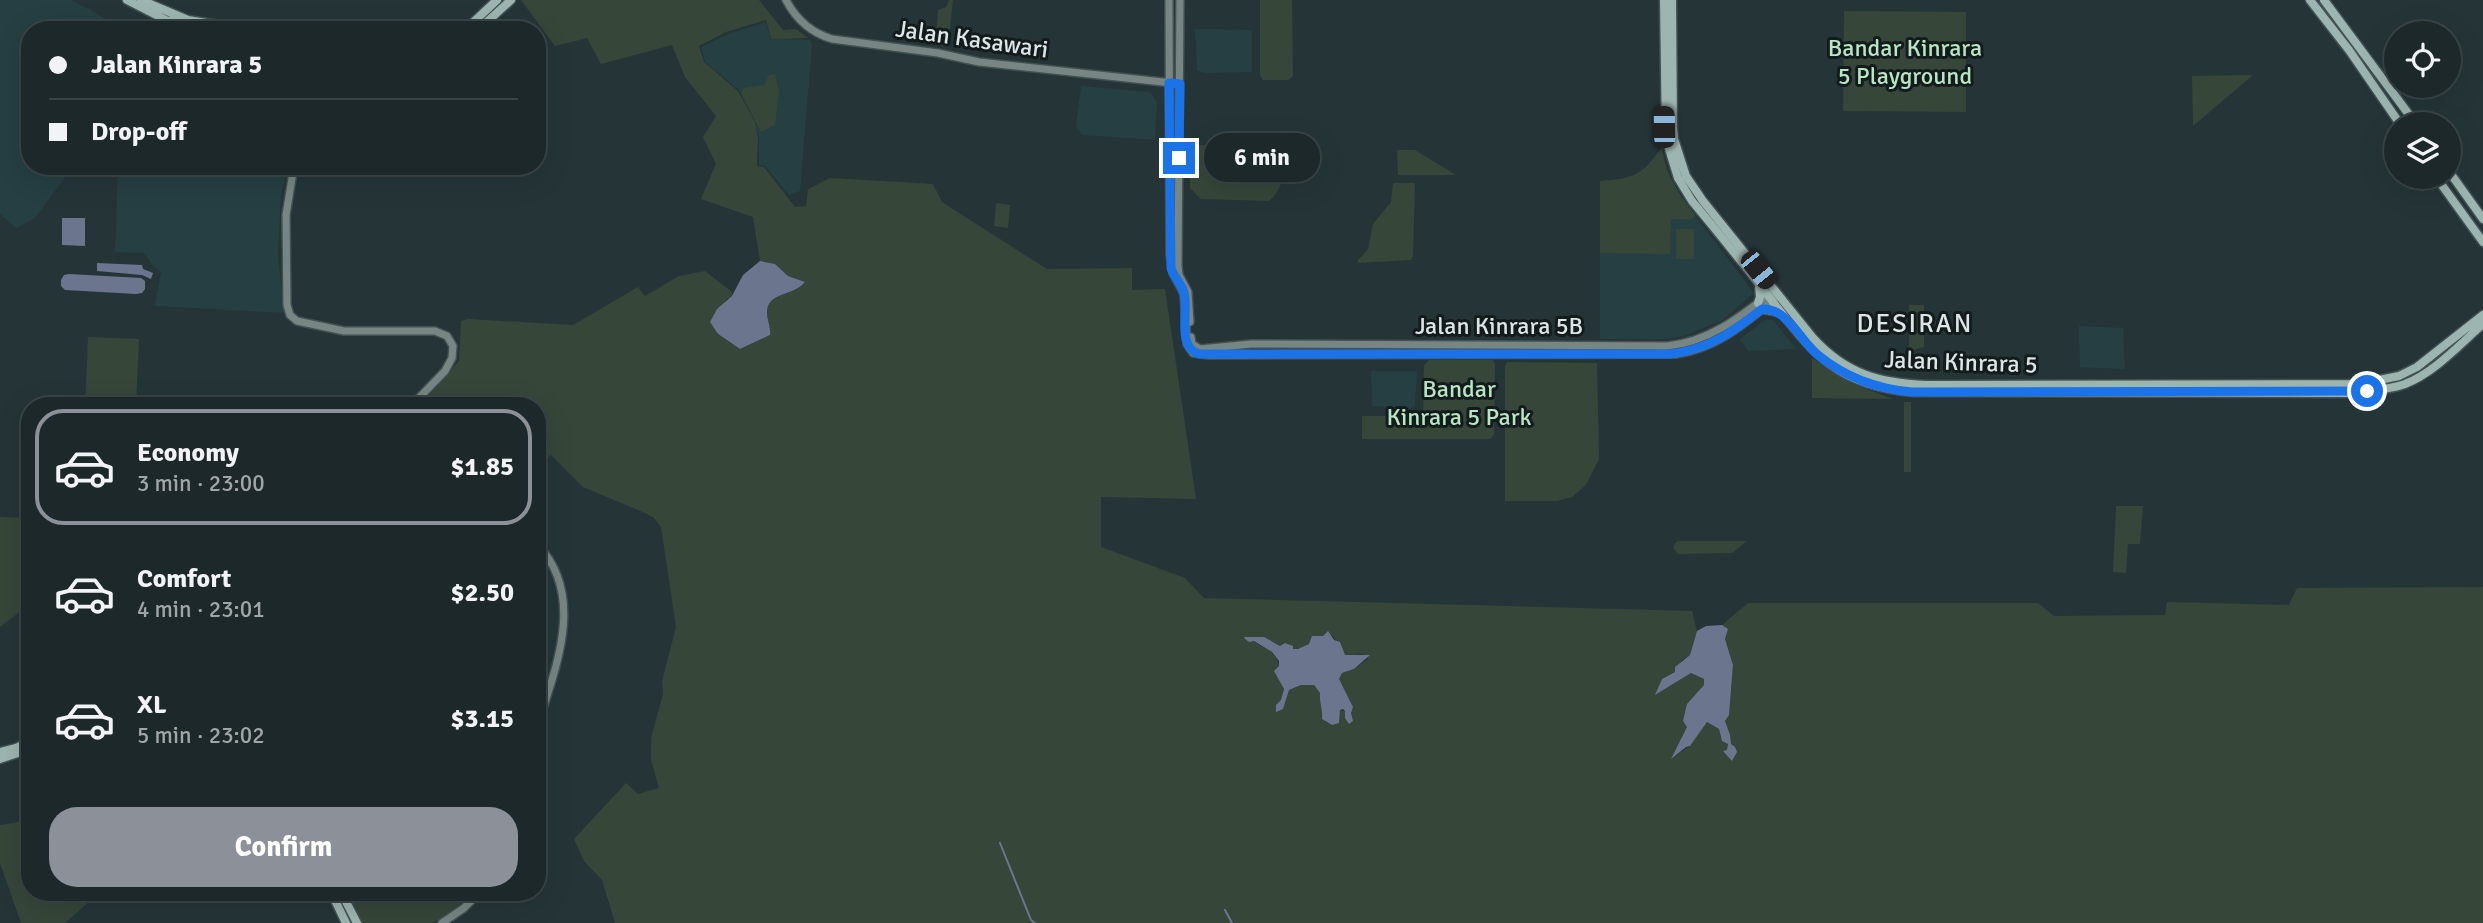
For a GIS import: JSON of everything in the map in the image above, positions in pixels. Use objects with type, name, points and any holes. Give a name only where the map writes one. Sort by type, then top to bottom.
[{"type":"main road","points":[[127,0],[170,21]]},
{"type":"main road","points":[[141,0],[167,13],[194,21]]},
{"type":"main road","points":[[475,21],[497,0]]},
{"type":"main road","points":[[488,21],[511,0]]},
{"type":"main road","name":"Jalan Kinrara 5","points":[[1664,0],[1664,127],[1678,178],[1692,201],[1758,283],[1832,356],[1863,375],[1882,381],[1926,385],[2359,384],[2399,376],[2434,356],[2483,315]]},
{"type":"main road","name":"Jalan Kinrara 5","points":[[1672,0],[1673,127],[1681,165],[1703,201],[1773,296],[1781,313],[1817,355],[1853,378],[1890,390],[1912,392],[2351,393],[2405,384],[2425,373],[2483,324]]},
{"type":"main road","points":[[2310,0],[2350,50],[2392,112]]},
{"type":"main road","points":[[2324,0],[2407,112]]},
{"type":"main road","points":[[2461,188],[2483,219]]},
{"type":"main road","points":[[2445,189],[2483,242]]},
{"type":"main road","points":[[1758,283],[1760,306],[1781,313]]},
{"type":"main road","points":[[2274,385],[2288,391],[2299,385]]},
{"type":"main road","points":[[0,752],[21,746]]},
{"type":"main road","points":[[0,760],[21,752]]},
{"type":"main road","points":[[335,901],[346,923]]},
{"type":"main road","points":[[346,901],[357,923]]},
{"type":"street","name":"Jalan Kasawari","points":[[786,0],[795,15],[818,35],[832,39],[939,53],[979,62],[1180,84]]},
{"type":"street","points":[[1169,0],[1171,268],[1184,294],[1188,348],[1193,352],[1209,351]]},
{"type":"street","points":[[1181,0],[1178,265],[1179,275],[1188,292],[1192,344],[1209,351]]},
{"type":"street","points":[[293,175],[286,215],[287,304],[290,315],[297,321],[344,331],[427,331],[447,336],[453,346],[449,365],[421,397]]},
{"type":"street","name":"Jalan Kinrara 5B","points":[[1209,351],[1242,344],[1667,346],[1704,338],[1773,296]]},
{"type":"street","points":[[546,554],[558,579],[563,625],[560,656],[546,699]]},
{"type":"street","points":[[442,923],[471,901]]},
{"type":"shaded area","points":[[0,0],[72,0],[109,21],[21,21],[21,175],[67,175],[34,219],[16,228],[0,214]]},
{"type":"shaded area","points":[[766,22],[770,39],[810,40],[812,44],[800,191],[789,195],[765,166],[759,165],[759,140],[755,122],[739,90],[705,62],[701,47],[728,34]]},
{"type":"shaded area","points":[[1195,29],[1252,30],[1252,72],[1203,73],[1197,70]]},
{"type":"shaded area","points":[[1081,86],[1150,92],[1157,102],[1155,140],[1082,135],[1076,126]]},
{"type":"shaded area","points":[[1662,147],[1664,166],[1683,200],[1754,293],[1723,320],[1684,336],[1667,339],[1600,339],[1600,181],[1632,178],[1646,167]]},
{"type":"shaded area","points":[[118,175],[286,175],[281,195],[278,257],[284,313],[155,306],[161,272],[144,253],[115,252]]},
{"type":"shaded area","points":[[62,218],[85,218],[85,246],[62,245]]},
{"type":"shaded area","points":[[760,261],[775,264],[788,276],[805,282],[800,287],[776,297],[768,305],[770,335],[740,349],[718,334],[710,322],[717,309],[732,296],[743,275]]},
{"type":"shaded area","points":[[97,263],[142,265],[143,269],[153,273],[151,279],[142,275],[97,271]]},
{"type":"shaded area","points":[[64,275],[141,278],[145,281],[145,289],[136,294],[65,290],[61,286],[61,280]]},
{"type":"shaded area","points":[[1765,320],[1773,320],[1796,349],[1748,351],[1740,339]]},
{"type":"shaded area","points":[[2079,326],[2123,328],[2125,369],[2080,367]]},
{"type":"shaded area","points":[[1371,371],[1417,371],[1415,405],[1411,408],[1372,406]]},
{"type":"shaded area","points":[[1722,625],[1728,629],[1725,639],[1733,665],[1729,715],[1725,721],[1731,744],[1737,752],[1732,761],[1723,751],[1727,750],[1728,744],[1722,741],[1719,729],[1707,722],[1690,746],[1671,759],[1687,727],[1683,721],[1687,704],[1704,685],[1704,679],[1691,673],[1655,695],[1662,679],[1675,672],[1675,667],[1690,655],[1697,631],[1706,626]]},
{"type":"shaded area","points":[[1328,631],[1334,640],[1340,642],[1345,655],[1370,655],[1354,669],[1342,673],[1339,679],[1353,707],[1353,721],[1349,724],[1343,709],[1340,710],[1339,723],[1332,725],[1322,719],[1320,693],[1314,685],[1301,685],[1289,690],[1283,709],[1276,712],[1276,705],[1281,700],[1284,689],[1274,671],[1279,666],[1279,661],[1272,652],[1244,638],[1264,637],[1280,646],[1285,643],[1298,649],[1309,644],[1312,636],[1323,636]]},
{"type":"green space","points":[[521,0],[759,0],[783,30],[796,29],[808,38],[771,39],[766,20],[726,32],[699,46],[704,62],[738,91],[755,122],[758,140],[757,166],[764,167],[795,207],[806,206],[808,189],[830,178],[933,184],[942,202],[1047,269],[1132,268],[1132,290],[1165,289],[1196,499],[1101,497],[1101,547],[1185,578],[1204,598],[1692,611],[1697,631],[1690,655],[1682,660],[1675,672],[1662,679],[1656,694],[1691,673],[1704,679],[1687,727],[1672,758],[1690,746],[1707,722],[1719,729],[1722,741],[1728,743],[1726,756],[1729,738],[1725,721],[1729,715],[1733,665],[1725,639],[1728,629],[1722,625],[1748,603],[2038,603],[2054,616],[2165,615],[2167,602],[2289,605],[2297,588],[2483,587],[2483,923],[615,923],[602,880],[584,861],[574,839],[626,783],[638,794],[659,788],[651,760],[651,738],[676,627],[661,527],[654,518],[645,513],[583,487],[551,455],[546,459],[546,397],[428,397],[459,361],[461,321],[468,319],[573,325],[638,287],[645,296],[679,276],[705,271],[732,292],[732,296],[726,300],[717,334],[740,349],[770,335],[767,310],[771,301],[779,295],[795,290],[805,282],[788,276],[775,264],[760,261],[753,217],[701,199],[716,164],[703,137],[716,116],[685,77],[672,45],[601,64],[587,38],[555,46],[546,34],[546,21],[537,21]],"holes":[[[1332,635],[1345,655],[1363,654],[1368,659],[1354,669],[1342,673],[1339,680],[1353,707],[1351,713],[1340,710],[1338,723],[1327,723],[1323,719],[1320,693],[1314,685],[1301,685],[1289,690],[1283,708],[1281,672],[1276,658],[1254,641],[1255,638],[1260,638],[1284,647],[1299,649]]]},
{"type":"green space","points":[[949,0],[953,0],[948,47],[931,45],[931,38],[936,38],[938,10],[946,7]]},
{"type":"green space","points":[[1260,0],[1292,0],[1293,76],[1288,80],[1263,80],[1260,76]]},
{"type":"green space","name":"Bandar Kinrara 5 Playground","points":[[1844,11],[1966,12],[1966,112],[1843,111]]},
{"type":"green space","points":[[775,74],[779,92],[775,125],[761,132],[741,93],[743,88],[764,85],[769,75]]},
{"type":"green space","points":[[2253,75],[2193,126],[2192,76]]},
{"type":"green space","points":[[1190,145],[1290,145],[1284,176],[1269,201],[1201,199],[1190,188]]},
{"type":"green space","points":[[1662,147],[1674,184],[1696,216],[1691,220],[1671,219],[1670,254],[1600,253],[1600,181],[1636,174],[1649,164]]},
{"type":"green space","points":[[1397,150],[1415,150],[1456,175],[1398,175]]},
{"type":"green space","points":[[1393,183],[1415,183],[1413,256],[1411,260],[1358,263],[1368,249],[1373,224],[1391,202]]},
{"type":"green space","points":[[996,203],[1010,205],[1008,228],[994,226]]},
{"type":"green space","points":[[1676,229],[1694,229],[1694,259],[1676,259]]},
{"type":"green space","points":[[1909,305],[1924,305],[1924,347],[1909,351]]},
{"type":"green space","points":[[88,337],[139,339],[136,397],[85,397]]},
{"type":"green space","points":[[1812,358],[1851,383],[1893,399],[1812,398]]},
{"type":"green space","name":"Bandar Kinrara 5 Park","points":[[1429,360],[1493,360],[1494,435],[1490,439],[1362,439],[1362,416],[1423,416],[1424,365]]},
{"type":"green space","points":[[1507,362],[1597,363],[1599,459],[1586,485],[1572,497],[1557,501],[1505,501]]},
{"type":"green space","points":[[1904,402],[1911,402],[1911,472],[1904,472]]},
{"type":"green space","points":[[2116,506],[2143,506],[2140,544],[2128,544],[2126,573],[2113,572]]},
{"type":"green space","points":[[0,517],[21,518],[21,611],[0,627]]},
{"type":"green space","points":[[1747,541],[1732,553],[1678,554],[1673,548],[1676,542]]},
{"type":"green space","points":[[21,822],[21,901],[90,901],[65,923],[21,923],[0,863],[0,825]]},
{"type":"green space","points":[[349,901],[463,901],[433,923],[361,923]]},
{"type":"waterway","points":[[1000,843],[1031,920],[1035,923]]},
{"type":"waterway","points":[[1225,910],[1232,923]]},
{"type":"district","name":"DESIRAN","points":[[1915,323]]},
{"type":"route","points":[[1179,158],[1180,84],[1169,83],[1171,268],[1184,294],[1188,348],[1199,354],[1670,354],[1695,350],[1714,343],[1728,336],[1762,309],[1768,309],[1781,313],[1807,345],[1834,367],[1853,378],[1890,390],[2367,391]]}]
